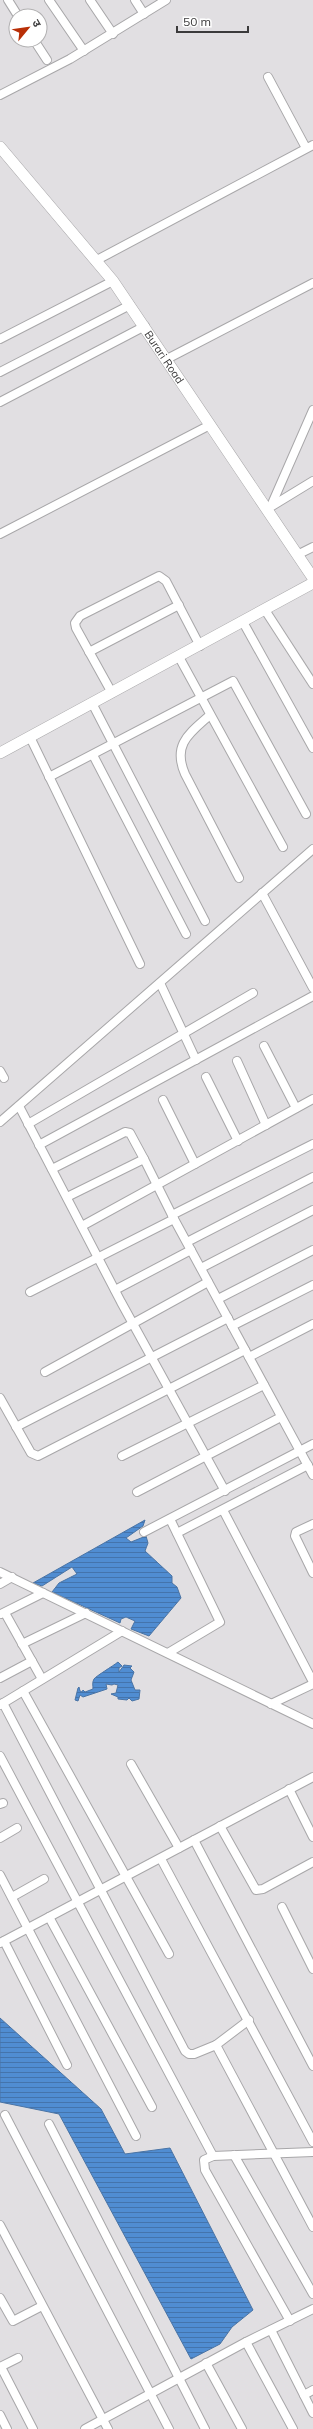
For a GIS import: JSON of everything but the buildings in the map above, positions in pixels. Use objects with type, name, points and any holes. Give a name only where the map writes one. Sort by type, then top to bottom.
[{"type":"main road","name":"Burari Road","points":[[0,147],[113,281],[145,326],[165,360],[208,426],[269,507],[297,556],[313,578]]},
{"type":"main road","points":[[0,753],[313,584]]},
{"type":"street","points":[[49,0],[84,51]]},
{"type":"street","points":[[90,0],[113,34]]},
{"type":"street","points":[[135,0],[144,14]]},
{"type":"street","points":[[0,95],[84,51],[166,0]]},
{"type":"street","points":[[39,48],[47,60]]},
{"type":"street","points":[[96,261],[309,147],[268,77]]},
{"type":"street","points":[[0,339],[113,281]]},
{"type":"street","points":[[165,360],[313,283]]},
{"type":"street","points":[[0,372],[130,305]]},
{"type":"street","points":[[0,402],[145,326]]},
{"type":"street","points":[[269,507],[313,410]]},
{"type":"street","points":[[0,534],[208,426]]},
{"type":"street","points":[[269,507],[313,481]]},
{"type":"street","points":[[297,556],[313,547]]},
{"type":"street","points":[[112,693],[75,623],[80,616],[159,576],[166,581],[200,646]]},
{"type":"street","points":[[89,652],[179,605]]},
{"type":"street","points":[[265,610],[313,684]]},
{"type":"street","points":[[244,622],[313,748]]},
{"type":"street","points":[[179,657],[283,847]]},
{"type":"street","points":[[49,777],[230,682],[236,684],[306,814]]},
{"type":"street","points":[[92,703],[205,921]]},
{"type":"street","points":[[210,715],[186,738],[180,751],[180,758],[185,774],[239,878]]},
{"type":"street","points":[[30,737],[140,964]]},
{"type":"street","points":[[93,755],[186,934]]},
{"type":"street","points":[[0,1122],[313,849]]},
{"type":"street","points":[[262,893],[313,988]]},
{"type":"street","points":[[160,983],[196,1060]]},
{"type":"street","points":[[28,1124],[183,1032],[253,993]]},
{"type":"street","points":[[39,1145],[313,996]]},
{"type":"street","points":[[264,1046],[296,1108]]},
{"type":"street","points":[[237,1061],[266,1125]]},
{"type":"street","points":[[206,1077],[238,1141]]},
{"type":"street","points":[[82,1226],[313,1099]]},
{"type":"street","points":[[163,1100],[195,1164]]},
{"type":"street","points":[[19,1106],[97,1257],[225,1491]]},
{"type":"street","points":[[52,1169],[125,1132],[130,1133],[173,1217],[313,1475]]},
{"type":"street","points":[[30,1292],[313,1144]]},
{"type":"street","points":[[67,1197],[144,1159]]},
{"type":"street","points":[[187,1242],[313,1177]]},
{"type":"street","points":[[201,1268],[313,1210]]},
{"type":"street","points":[[115,1290],[191,1250]]},
{"type":"street","points":[[218,1299],[313,1250]]},
{"type":"street","points":[[45,1372],[208,1282]]},
{"type":"street","points":[[232,1326],[313,1285]]},
{"type":"street","points":[[16,1426],[228,1318]]},
{"type":"street","points":[[0,1398],[31,1453],[38,1456],[168,1388],[313,1324]]},
{"type":"street","points":[[122,1456],[187,1422],[264,1385]]},
{"type":"street","points":[[137,1492],[281,1416]]},
{"type":"street","points":[[144,1532],[313,1444]]},
{"type":"street","points":[[177,1533],[308,1465]]},
{"type":"street","points":[[223,1510],[313,1683],[271,1704]]},
{"type":"street","points":[[168,1653],[220,1622],[170,1518]]},
{"type":"street","points":[[313,1524],[296,1532],[295,1536],[313,1573]]},
{"type":"street","points":[[0,1572],[313,1724]]},
{"type":"street","points":[[0,1584],[12,1577]]},
{"type":"street","points":[[42,1679],[22,1644],[2,1614],[43,1593]]},
{"type":"street","points":[[22,1644],[86,1613]]},
{"type":"street","points":[[122,1631],[2,1704],[189,2054],[194,2054],[216,2045],[249,2020]]},
{"type":"street","points":[[0,1678],[32,1662]]},
{"type":"street","points":[[23,1691],[169,1954]]},
{"type":"street","points":[[0,1756],[213,2156]]},
{"type":"street","points":[[131,1764],[179,1848]]},
{"type":"street","points":[[67,2065],[2,1942],[313,1777]]},
{"type":"street","points":[[288,1789],[313,1837]]},
{"type":"street","points":[[220,1826],[256,1890],[263,1889],[313,1862]]},
{"type":"street","points":[[0,1838],[17,1828]]},
{"type":"street","points":[[194,1840],[313,2066]]},
{"type":"street","points":[[161,1859],[249,2020],[313,2142]]},
{"type":"street","points":[[0,1875],[136,2136]]},
{"type":"street","points":[[12,1897],[44,1879]]},
{"type":"street","points":[[282,1906],[313,1969]]},
{"type":"street","points":[[49,1917],[152,2107]]},
{"type":"street","points":[[216,2045],[313,2227]]},
{"type":"street","points":[[5,2115],[169,2429]]},
{"type":"street","points":[[49,2124],[205,2429]]},
{"type":"street","points":[[290,2321],[205,2170],[204,2160],[213,2156],[274,2155],[313,2152]]},
{"type":"street","points":[[234,2155],[313,2294]]},
{"type":"street","points":[[0,2225],[108,2429]]},
{"type":"street","points":[[0,2298],[13,2321],[42,2306]]},
{"type":"street","points":[[85,2429],[206,2363],[313,2309]]},
{"type":"street","points":[[270,2330],[313,2413]]},
{"type":"street","points":[[246,2342],[293,2429]]},
{"type":"street","points":[[18,2358],[1,2367],[33,2429]]},
{"type":"street","points":[[206,2363],[242,2429]]},
{"type":"street","points":[[304,2396],[313,2390]]},
{"type":"street","points":[[0,2415],[7,2429]]},
{"type":"water","points":[[145,1520],[143,1526],[126,1538],[131,1542],[146,1536],[148,1543],[145,1551],[172,1576],[172,1583],[177,1587],[181,1598],[149,1636],[131,1629],[135,1621],[126,1617],[121,1619],[120,1623],[52,1592],[59,1583],[77,1574],[72,1567],[42,1586],[33,1583]]},
{"type":"water","points":[[118,1662],[122,1666],[119,1668],[119,1672],[124,1665],[132,1666],[130,1668],[134,1672],[131,1680],[135,1690],[140,1690],[139,1699],[132,1701],[129,1698],[127,1700],[118,1699],[118,1697],[111,1694],[116,1693],[118,1685],[106,1684],[107,1689],[83,1697],[80,1695],[78,1701],[75,1700],[79,1687],[80,1691],[82,1692],[83,1690],[85,1692],[93,1689],[94,1679]]},
{"type":"water","points":[[0,2018],[101,2109],[125,2154],[170,2148],[253,2310],[232,2327],[220,2344],[191,2359],[59,2114],[0,2102]]}]
